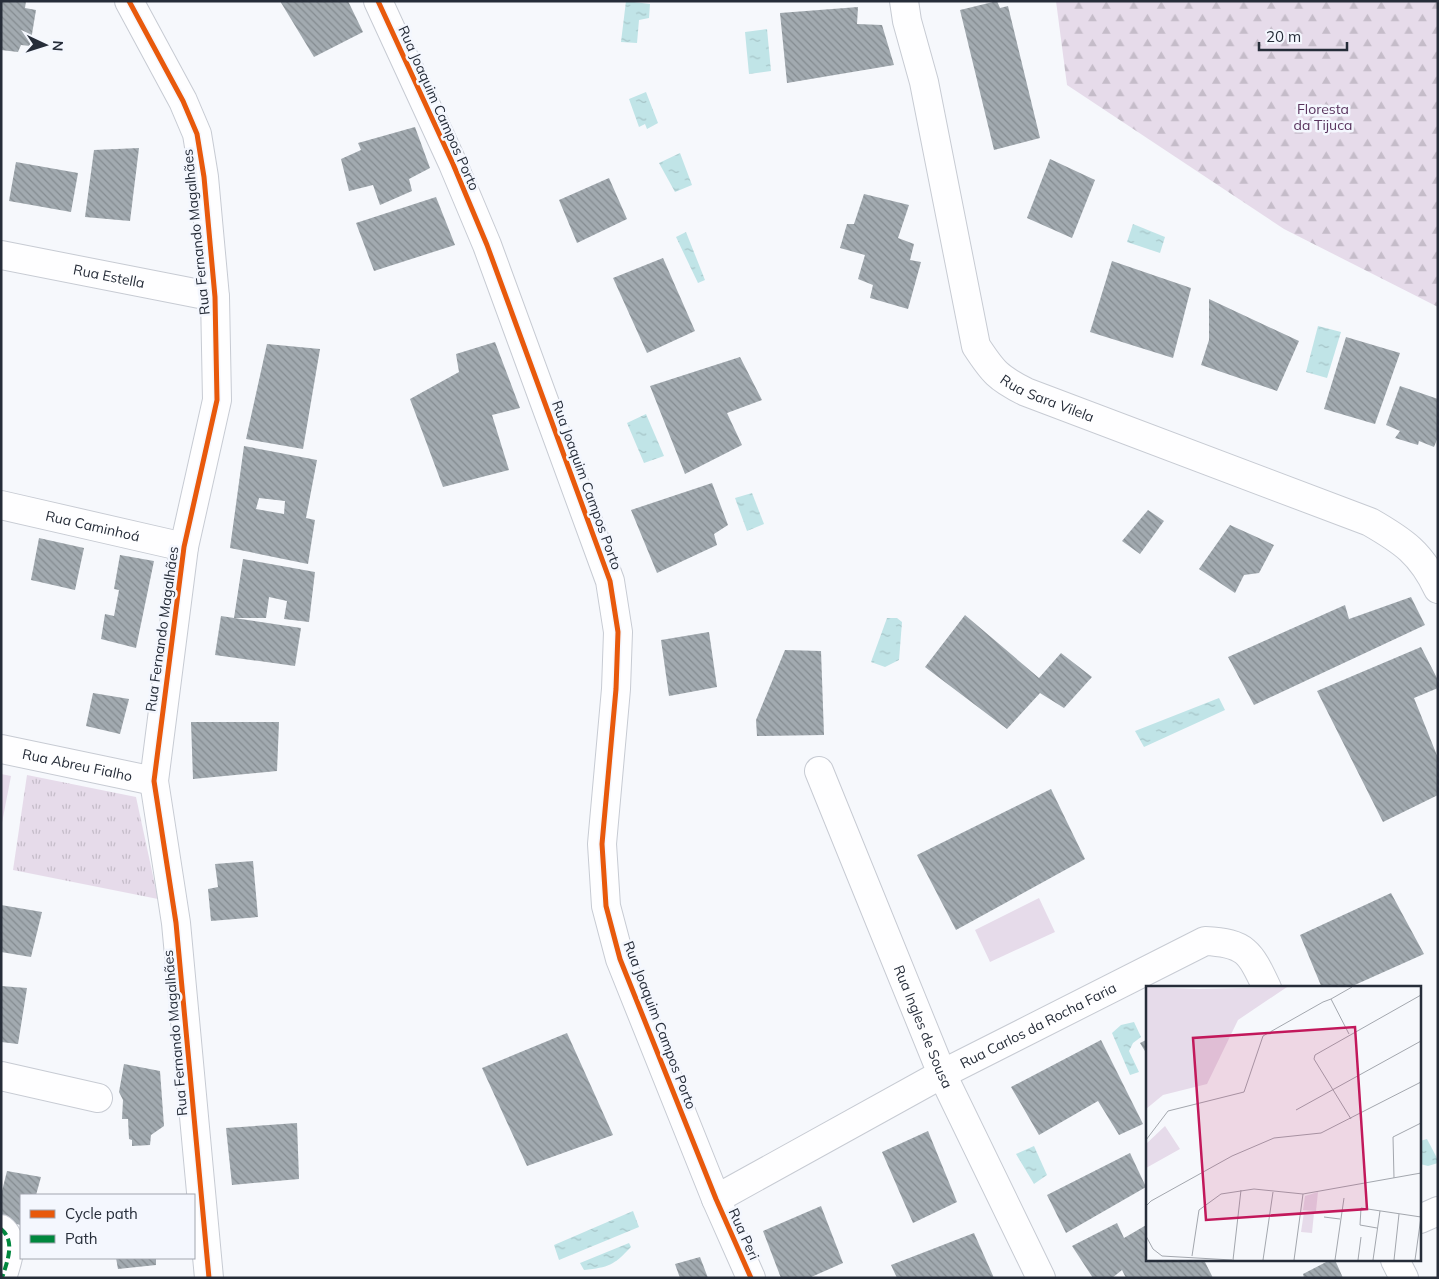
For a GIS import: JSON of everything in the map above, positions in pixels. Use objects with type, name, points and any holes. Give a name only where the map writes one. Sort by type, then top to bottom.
[{"type":"street","name":"Rua Fernando Magalhães","points":[[129,1],[183,101],[197,134],[204,177],[215,297],[217,400],[184,547],[154,781],[176,922],[209,1278]]},
{"type":"street","name":"Rua Joaquim Campos Porto","points":[[378,1],[453,164],[487,245],[610,581],[618,632],[616,689],[602,844],[606,906],[620,959],[716,1199]]},
{"type":"street","name":"Rua Sara Vilela","points":[[904,1],[907,21],[924,82],[976,346],[991,369],[1005,382],[1026,392],[1370,522],[1395,536],[1415,552],[1432,575],[1438,589]]},
{"type":"street","name":"Rua Estella","points":[[1,255],[215,297]]},
{"type":"street","name":"Rua Caminhoá","points":[[1,505],[184,547]]},
{"type":"street","name":"Rua Abreu Fialho","points":[[1,749],[154,781]]},
{"type":"street","name":"Rua Ingles de Sousa","points":[[819,770],[942,1074],[1041,1278]]},
{"type":"street","name":"Rua Carlos da Rocha Faria","points":[[716,1199],[942,1074],[1205,941],[1226,942],[1242,948],[1255,962],[1266,986]]},
{"type":"street","points":[[1,1076],[98,1098]]},
{"type":"street","name":"Rua Peri","points":[[716,1199],[751,1278]]},
{"type":"street","points":[[1422,1218],[1438,1211]]},
{"type":"street","points":[[1,1229],[7,1234],[9,1240],[9,1254],[2,1278]]},
{"type":"street","points":[[1396,1262],[1404,1278]]},
{"type":"green space","name":"Floresta da Tijuca","points":[[1056,1],[1438,1],[1438,307],[1284,229],[1067,85]]},
{"type":"green space","points":[[1,774],[11,776],[1,828]]},
{"type":"green space","points":[[27,775],[136,797],[158,899],[13,870]]},
{"type":"green space","points":[[1039,898],[1055,932],[990,962],[975,930]]},
{"type":"water","points":[[626,1],[650,4],[649,18],[639,20],[637,43],[621,42]]},
{"type":"water","points":[[767,29],[771,71],[749,74],[745,32]]},
{"type":"water","points":[[646,92],[658,123],[647,129],[645,124],[639,127],[629,99]]},
{"type":"water","points":[[680,153],[692,185],[675,192],[659,163]]},
{"type":"water","points":[[1133,224],[1165,237],[1160,253],[1127,242]]},
{"type":"water","points":[[686,232],[705,280],[698,283],[676,237]]},
{"type":"water","points":[[1318,326],[1341,332],[1327,378],[1306,372]]},
{"type":"water","points":[[646,414],[664,456],[644,463],[627,423]]},
{"type":"water","points":[[752,493],[764,524],[747,531],[735,498]]},
{"type":"water","points":[[887,618],[897,618],[902,622],[899,660],[885,667],[871,662]]},
{"type":"water","points":[[1219,698],[1225,710],[1144,747],[1135,731]]},
{"type":"water","points":[[1134,1022],[1141,1037],[1133,1043],[1129,1051],[1139,1072],[1130,1075],[1112,1033],[1121,1025]]},
{"type":"water","points":[[1427,1139],[1438,1163],[1428,1166],[1422,1164],[1422,1140]]},
{"type":"water","points":[[1034,1146],[1047,1175],[1034,1184],[1016,1154]]},
{"type":"water","points":[[633,1211],[639,1227],[559,1260],[554,1245]]},
{"type":"water","points":[[629,1243],[631,1247],[615,1262],[599,1268],[584,1270],[580,1263]]},
{"type":"building","points":[[1,1],[26,1],[25,8],[36,10],[30,46],[21,45],[18,52],[1,50]]},
{"type":"building","points":[[280,1],[348,1],[363,32],[314,57]]},
{"type":"building","points":[[997,1],[1000,8],[1008,6],[1040,138],[994,150],[960,10]]},
{"type":"building","points":[[858,7],[857,24],[882,25],[894,65],[787,83],[780,13]]},
{"type":"building","points":[[415,127],[430,168],[409,179],[412,191],[380,205],[373,185],[349,191],[341,159],[361,150],[358,143]]},
{"type":"building","points":[[139,148],[130,221],[85,217],[94,150]]},
{"type":"building","points":[[1050,159],[1095,180],[1072,238],[1027,218]]},
{"type":"building","points":[[16,162],[78,173],[71,212],[9,201]]},
{"type":"building","points":[[609,178],[627,219],[577,243],[559,200]]},
{"type":"building","points":[[864,194],[909,205],[898,238],[914,244],[910,260],[921,262],[908,309],[870,298],[873,285],[858,279],[865,255],[840,248],[847,224],[854,224]]},
{"type":"building","points":[[436,197],[455,245],[374,271],[356,223]]},
{"type":"building","points":[[663,258],[695,331],[647,353],[613,278]]},
{"type":"building","points":[[1112,261],[1191,288],[1173,358],[1090,332]]},
{"type":"building","points":[[1209,299],[1299,341],[1277,391],[1201,365],[1209,340]]},
{"type":"building","points":[[1346,337],[1400,353],[1375,424],[1324,409]]},
{"type":"building","points":[[495,342],[520,408],[492,415],[509,470],[443,487],[410,399],[459,372],[456,354]]},
{"type":"building","points":[[267,344],[320,349],[303,449],[246,439]]},
{"type":"building","points":[[740,357],[762,400],[727,413],[742,445],[685,474],[650,386]]},
{"type":"building","points":[[1400,386],[1438,399],[1438,437],[1434,447],[1419,441],[1418,445],[1395,438],[1400,431],[1386,425]]},
{"type":"building","points":[[244,446],[317,460],[306,518],[315,520],[308,564],[230,548]],"holes":[[[259,498],[285,501],[284,514],[256,509]]]},
{"type":"building","points":[[712,483],[728,525],[714,534],[717,545],[657,573],[631,510]]},
{"type":"building","points":[[1148,510],[1164,521],[1140,554],[1122,541]]},
{"type":"building","points":[[1230,525],[1274,545],[1259,573],[1244,575],[1235,593],[1199,569]]},
{"type":"building","points":[[39,538],[84,548],[75,590],[31,580]]},
{"type":"building","points":[[120,555],[154,561],[136,648],[101,639],[105,614],[114,616],[119,590],[114,589]]},
{"type":"building","points":[[243,559],[315,572],[309,622],[284,619],[287,601],[269,597],[266,618],[234,618]]},
{"type":"building","points":[[1411,597],[1425,625],[1254,705],[1228,657],[1345,605],[1349,619]]},
{"type":"building","points":[[965,615],[1039,678],[1061,653],[1092,677],[1064,708],[1040,693],[1007,729],[925,667]]},
{"type":"building","points":[[221,616],[301,628],[295,666],[215,655]]},
{"type":"building","points":[[709,632],[717,687],[669,696],[661,640]]},
{"type":"building","points":[[1421,647],[1438,680],[1438,688],[1414,698],[1438,758],[1438,795],[1383,822],[1317,691]]},
{"type":"building","points":[[785,650],[821,651],[824,735],[757,736],[756,720]]},
{"type":"building","points":[[93,693],[129,699],[120,734],[86,726]]},
{"type":"building","points":[[191,722],[279,722],[277,771],[193,779]]},
{"type":"building","points":[[1051,789],[1085,859],[956,930],[917,855]]},
{"type":"building","points":[[253,861],[258,917],[211,921],[208,889],[218,887],[215,864]]},
{"type":"building","points":[[1391,893],[1424,954],[1352,986],[1321,986],[1300,935]]},
{"type":"building","points":[[1,905],[42,912],[31,957],[1,952]]},
{"type":"building","points":[[1,986],[27,988],[18,1044],[1,1042]]},
{"type":"building","points":[[567,1033],[613,1135],[527,1166],[482,1068]]},
{"type":"building","points":[[1101,1040],[1143,1124],[1119,1135],[1098,1101],[1039,1135],[1011,1087]]},
{"type":"building","points":[[1146,1040],[1146,1053],[1140,1043]]},
{"type":"building","points":[[124,1064],[160,1071],[164,1126],[151,1135],[150,1145],[132,1146],[132,1140],[129,1139],[128,1119],[122,1119],[123,1100],[119,1092]]},
{"type":"building","points":[[297,1123],[299,1179],[232,1185],[226,1128]]},
{"type":"building","points":[[928,1131],[957,1202],[913,1223],[882,1152]]},
{"type":"building","points":[[1130,1153],[1146,1187],[1066,1233],[1047,1195]]},
{"type":"building","points":[[7,1171],[41,1177],[36,1194],[20,1194],[20,1225],[1,1221],[1,1195]]},
{"type":"building","points":[[821,1206],[843,1263],[809,1278],[781,1278],[763,1231]]},
{"type":"building","points":[[1117,1223],[1124,1238],[1146,1225],[1146,1262],[1205,1262],[1213,1278],[1126,1278],[1122,1270],[1112,1278],[1093,1278],[1072,1246]]},
{"type":"building","points":[[974,1233],[994,1278],[897,1278],[891,1265]]},
{"type":"building","points":[[700,1257],[708,1278],[680,1278],[675,1264]]},
{"type":"building","points":[[116,1259],[156,1259],[156,1265],[118,1269]]},
{"type":"building","points":[[1326,1262],[1336,1262],[1343,1278],[1304,1278],[1303,1274]]},
{"type":"marked path","points":[[1,1229],[6,1234],[9,1246],[8,1259],[2,1278]]},
{"type":"cycle path","points":[[129,1],[183,101],[197,134],[204,177],[215,297],[217,400],[184,547],[154,781],[176,923],[209,1278]]},
{"type":"cycle path","points":[[378,1],[453,164],[487,245],[610,581],[618,632],[616,689],[602,844],[606,906],[620,959],[716,1199],[751,1278]]}]
